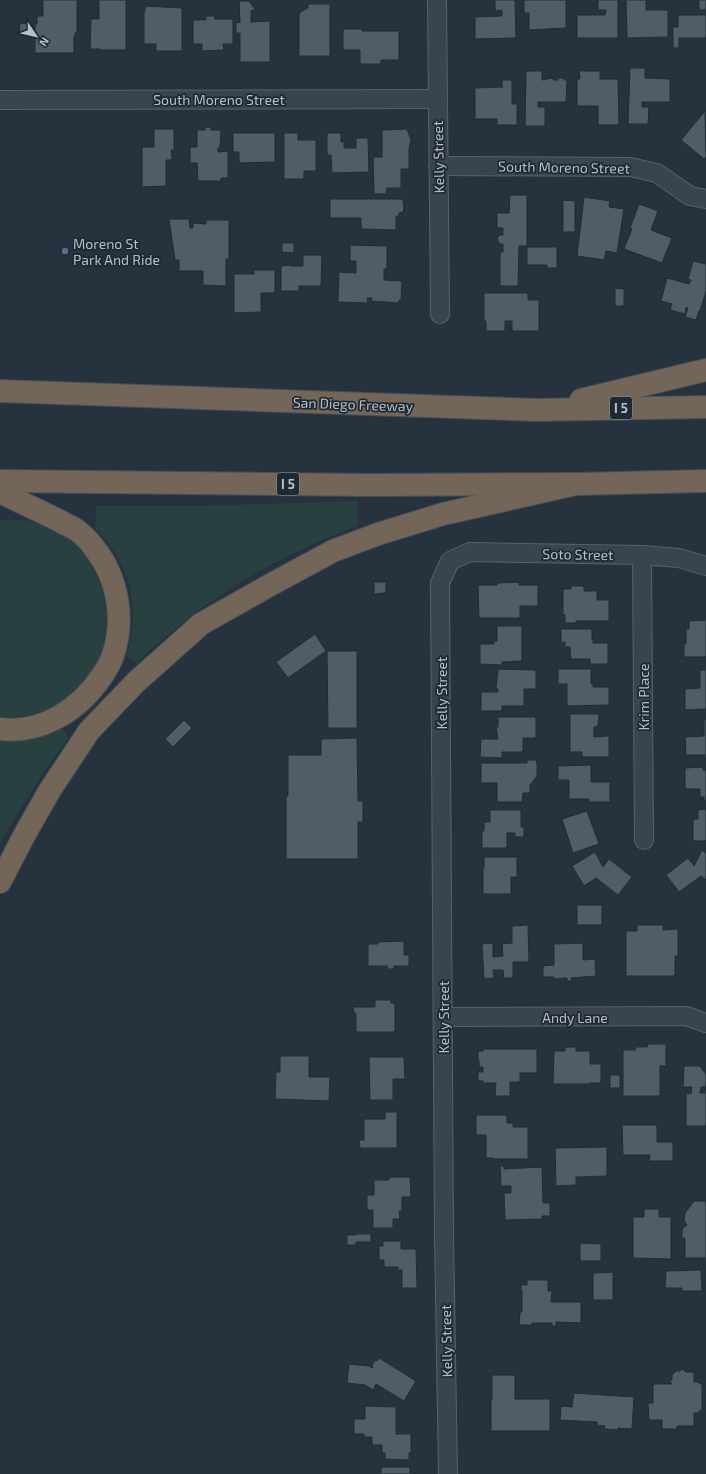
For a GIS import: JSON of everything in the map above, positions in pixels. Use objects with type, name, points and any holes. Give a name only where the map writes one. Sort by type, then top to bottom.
[{"type":"highway","points":[[537,410],[691,375],[706,370]]},
{"type":"highway","name":"San Diego Freeway","points":[[0,391],[537,410],[706,407]]},
{"type":"highway","name":"I 5","points":[[0,481],[369,485],[576,484],[706,481]]},
{"type":"highway","points":[[0,882],[50,790],[89,731],[136,682],[200,624],[270,584],[333,551],[378,534],[443,514],[576,484]]},
{"type":"highway","points":[[0,492],[78,531],[95,548],[105,562],[114,582],[119,619],[117,639],[113,656],[96,685],[86,697],[62,716],[48,723],[18,729],[0,729]]},
{"type":"street","name":"Kelly Street","points":[[438,0],[440,314]]},
{"type":"street","name":"South Moreno Street","points":[[0,100],[438,99]]},
{"type":"street","name":"South Moreno Street","points":[[438,166],[630,167],[658,173],[690,196],[706,199]]},
{"type":"street","name":"Soto Street","points":[[450,561],[470,552],[642,555],[679,558],[706,566]]},
{"type":"street","name":"Krim Place","points":[[642,555],[644,840]]},
{"type":"street","name":"Kelly Street","points":[[448,1474],[444,1228],[440,583],[450,561]]},
{"type":"street","name":"Andy Lane","points":[[443,1017],[686,1016],[706,1023]]},
{"type":"green space","points":[[358,501],[357,526],[282,559],[234,586],[189,618],[151,649],[137,664],[126,656],[131,638],[133,621],[130,587],[117,556],[95,528],[96,506],[196,506]]},
{"type":"green space","points":[[0,520],[25,520],[39,523],[58,532],[73,543],[86,558],[96,574],[103,593],[106,612],[106,632],[102,652],[96,665],[73,694],[60,705],[36,714],[0,718]]},
{"type":"green space","points":[[62,727],[68,738],[42,774],[0,843],[0,741],[29,739]]},
{"type":"building","points":[[43,0],[77,0],[77,32],[74,36],[74,53],[35,53],[35,24],[37,24],[37,16],[43,16]]},
{"type":"building","points":[[99,0],[126,0],[126,50],[90,49],[91,19],[99,19]]},
{"type":"building","points":[[495,0],[515,0],[516,38],[475,39],[475,17],[502,16],[502,10],[495,11]]},
{"type":"building","points":[[524,0],[566,0],[566,28],[529,30],[529,13],[524,13]]},
{"type":"building","points":[[598,0],[618,0],[618,38],[577,38],[577,15],[605,15],[606,10],[598,10]]},
{"type":"building","points":[[626,0],[646,0],[646,10],[668,10],[668,37],[627,38]]},
{"type":"building","points":[[699,0],[706,0],[706,10],[699,10]]},
{"type":"building","points":[[239,1],[249,1],[255,9],[251,11],[251,22],[270,21],[270,62],[240,62],[240,33],[236,33],[236,23],[240,22]]},
{"type":"building","points":[[308,4],[330,4],[330,56],[299,56],[299,14],[308,8]]},
{"type":"building","points":[[146,6],[182,8],[182,51],[156,51],[156,44],[144,44],[144,13]]},
{"type":"building","points":[[678,15],[706,15],[706,38],[679,38],[679,48],[673,48],[673,27],[678,27]]},
{"type":"building","points":[[206,16],[214,16],[215,19],[233,19],[233,44],[223,44],[224,50],[202,51],[202,44],[193,44],[193,20],[206,20]]},
{"type":"building","points":[[20,23],[30,24],[30,35],[19,35]]},
{"type":"building","points":[[343,29],[362,29],[362,31],[399,31],[399,60],[381,60],[381,64],[360,64],[360,50],[343,50]]},
{"type":"building","points":[[630,68],[645,68],[645,78],[670,79],[670,102],[642,102],[642,107],[649,107],[648,124],[628,124]]},
{"type":"building","points":[[526,71],[542,71],[542,80],[553,78],[553,80],[558,80],[558,78],[564,78],[564,80],[567,80],[566,102],[538,102],[538,107],[545,107],[545,126],[525,126]]},
{"type":"building","points":[[579,71],[600,71],[600,79],[618,79],[619,125],[598,125],[598,106],[577,106],[577,79],[580,79]]},
{"type":"building","points":[[502,80],[512,80],[512,104],[517,104],[517,125],[497,125],[497,119],[475,119],[475,88],[502,87]]},
{"type":"building","points":[[705,111],[706,157],[704,159],[681,140]]},
{"type":"building","points":[[205,127],[211,127],[211,130],[221,130],[220,148],[218,148],[218,152],[228,151],[228,178],[221,178],[221,181],[198,181],[197,163],[190,163],[190,147],[197,147],[197,130],[205,130]]},
{"type":"building","points":[[154,129],[174,129],[174,150],[171,150],[172,160],[166,160],[166,186],[142,187],[142,147],[154,147]]},
{"type":"building","points":[[407,129],[411,140],[409,148],[409,169],[401,169],[401,188],[387,188],[386,194],[374,194],[373,157],[382,157],[382,130]]},
{"type":"building","points":[[233,133],[275,133],[275,162],[239,163],[239,152],[233,152]]},
{"type":"building","points":[[284,133],[298,133],[298,140],[316,140],[316,171],[304,171],[304,179],[284,179]]},
{"type":"building","points":[[327,133],[341,133],[341,142],[344,142],[344,148],[356,148],[356,138],[368,138],[369,172],[332,173],[331,155],[327,155]]},
{"type":"building","points":[[510,195],[527,195],[527,246],[519,246],[518,286],[500,286],[500,252],[503,252],[503,244],[500,244],[497,238],[500,235],[503,235],[503,228],[497,228],[497,213],[509,213]]},
{"type":"building","points":[[584,197],[610,201],[609,207],[624,209],[617,253],[606,251],[604,260],[577,256]]},
{"type":"building","points":[[330,199],[403,199],[404,209],[403,212],[399,213],[399,216],[396,216],[396,230],[363,229],[361,228],[361,218],[330,218]]},
{"type":"building","points":[[563,200],[575,201],[575,232],[563,232]]},
{"type":"building","points":[[639,204],[658,211],[651,230],[672,238],[662,263],[624,249],[632,229],[630,228]]},
{"type":"building","points":[[169,219],[189,219],[190,228],[193,228],[193,223],[206,224],[206,220],[229,220],[229,259],[226,259],[226,286],[203,285],[203,271],[179,271],[179,260],[175,260]]},
{"type":"building","points":[[282,243],[294,243],[294,253],[282,252]]},
{"type":"building","points":[[350,245],[387,246],[387,269],[384,269],[384,280],[402,281],[401,300],[399,300],[399,303],[371,301],[372,298],[367,298],[368,303],[338,302],[339,272],[356,273],[356,261],[350,261]]},
{"type":"building","points":[[527,247],[557,247],[557,268],[547,268],[547,265],[527,265]]},
{"type":"building","points":[[303,255],[322,255],[321,286],[299,286],[299,291],[281,291],[281,266],[303,266]]},
{"type":"building","points":[[693,261],[706,264],[706,291],[696,320],[685,317],[688,308],[686,307],[685,314],[670,310],[672,304],[661,301],[667,278],[689,284],[691,280],[688,279]]},
{"type":"building","points":[[254,270],[275,270],[275,293],[261,293],[261,312],[234,313],[234,274],[254,274]]},
{"type":"building","points":[[615,288],[624,289],[624,306],[615,306]]},
{"type":"building","points":[[484,293],[528,293],[528,300],[539,300],[539,331],[512,331],[512,321],[505,321],[505,331],[486,331],[486,321],[484,321]]},
{"type":"building","points":[[374,582],[386,582],[386,593],[374,594]]},
{"type":"building","points":[[519,582],[519,585],[538,585],[538,606],[520,606],[520,618],[479,618],[478,585],[497,585],[497,583]]},
{"type":"building","points":[[571,586],[584,586],[584,591],[597,591],[597,600],[609,600],[609,621],[576,621],[576,623],[565,623],[565,615],[563,615],[563,589],[571,589]]},
{"type":"building","points":[[706,620],[706,657],[684,657],[686,629],[689,629],[689,621]]},
{"type":"building","points":[[497,626],[522,626],[522,661],[502,662],[502,665],[480,664],[480,644],[494,644],[494,641],[497,641]]},
{"type":"building","points":[[561,629],[592,629],[593,643],[608,643],[608,664],[590,664],[590,659],[571,659],[570,647],[565,647],[565,642],[561,643]]},
{"type":"building","points":[[315,634],[326,651],[288,678],[276,662]]},
{"type":"building","points":[[327,651],[357,651],[357,728],[328,728]]},
{"type":"building","points":[[498,669],[536,670],[536,689],[524,689],[524,706],[502,706],[502,711],[481,711],[481,692],[498,692],[498,689],[496,688]]},
{"type":"building","points":[[558,669],[591,669],[591,684],[593,684],[593,687],[609,687],[609,705],[567,706],[567,684],[558,684]]},
{"type":"building","points":[[700,670],[706,670],[706,709],[685,710],[685,689],[700,688]]},
{"type":"building","points":[[570,714],[599,714],[598,726],[594,727],[594,737],[609,736],[609,757],[582,757],[582,752],[570,752]]},
{"type":"building","points":[[498,717],[536,717],[536,738],[523,738],[523,752],[502,752],[502,758],[480,757],[481,739],[498,739],[496,727],[498,727]]},
{"type":"building","points":[[704,719],[706,719],[706,755],[686,755],[685,737],[704,736]]},
{"type":"building","points":[[184,720],[192,728],[173,747],[165,739]]},
{"type":"building","points":[[357,738],[358,801],[363,801],[363,822],[358,822],[358,859],[286,859],[286,796],[288,796],[288,755],[321,755],[321,739]]},
{"type":"building","points":[[527,760],[536,760],[537,764],[537,776],[530,785],[530,793],[523,793],[522,802],[497,802],[497,783],[481,783],[481,763],[527,763]]},
{"type":"building","points":[[591,765],[591,782],[610,782],[610,802],[589,802],[589,799],[569,799],[569,780],[558,780],[558,766]]},
{"type":"building","points":[[703,767],[703,770],[706,770],[706,801],[704,801],[704,797],[700,797],[700,789],[685,789],[685,768]]},
{"type":"building","points":[[706,809],[706,841],[693,841],[693,819],[698,819],[698,810]]},
{"type":"building","points":[[490,810],[521,810],[521,827],[524,827],[524,837],[515,837],[515,833],[507,833],[507,848],[482,848],[482,831],[484,831],[484,822],[490,822]]},
{"type":"building","points":[[587,811],[599,844],[573,853],[562,819]]},
{"type":"building","points":[[702,850],[706,853],[706,880],[701,876],[679,892],[666,875],[688,858],[694,866]]},
{"type":"building","points":[[595,852],[603,867],[609,859],[632,877],[618,895],[596,878],[584,886],[572,866]]},
{"type":"building","points":[[484,857],[517,857],[517,877],[511,877],[511,894],[483,894]]},
{"type":"building","points":[[577,905],[602,905],[602,925],[577,925]]},
{"type":"building","points":[[528,925],[529,962],[513,962],[513,978],[504,978],[503,970],[493,970],[494,978],[484,979],[482,944],[493,943],[493,957],[503,956],[502,944],[512,943],[512,926]]},
{"type":"building","points":[[637,925],[663,925],[663,930],[678,929],[678,956],[675,956],[675,976],[626,976],[626,931],[637,931]]},
{"type":"building","points":[[404,941],[404,955],[409,955],[409,966],[394,966],[394,969],[388,969],[387,966],[368,966],[368,944]]},
{"type":"building","points":[[583,943],[583,960],[595,959],[596,976],[571,978],[572,981],[567,981],[567,978],[554,979],[554,977],[543,977],[543,966],[554,965],[554,944]]},
{"type":"building","points":[[375,1000],[391,1000],[391,1003],[395,1003],[395,1032],[356,1032],[356,1013],[354,1013],[353,1007],[375,1007]]},
{"type":"building","points":[[648,1044],[666,1044],[666,1066],[660,1066],[660,1096],[623,1096],[623,1050],[635,1050],[636,1047],[647,1047]]},
{"type":"building","points":[[565,1047],[576,1047],[576,1051],[590,1051],[590,1064],[601,1064],[601,1083],[553,1084],[554,1051],[565,1051]]},
{"type":"building","points":[[483,1049],[537,1049],[537,1073],[520,1073],[520,1082],[510,1082],[510,1096],[495,1096],[496,1083],[483,1083],[483,1081],[478,1081],[478,1072],[483,1072],[483,1067],[479,1067],[478,1051],[483,1051]]},
{"type":"building","points":[[280,1056],[309,1056],[309,1077],[330,1077],[329,1101],[275,1099],[276,1072],[280,1072]]},
{"type":"building","points":[[369,1057],[404,1057],[405,1079],[393,1079],[393,1100],[370,1100]]},
{"type":"building","points":[[684,1066],[700,1066],[706,1074],[706,1087],[701,1087],[700,1093],[706,1093],[706,1126],[686,1126],[686,1093],[691,1094],[692,1087],[683,1087]]},
{"type":"building","points":[[610,1075],[620,1075],[620,1088],[610,1088]]},
{"type":"building","points":[[385,1112],[397,1112],[397,1148],[360,1148],[359,1140],[364,1140],[364,1119],[385,1119]]},
{"type":"building","points":[[476,1115],[507,1115],[507,1123],[513,1123],[513,1127],[528,1127],[528,1159],[486,1158],[486,1135],[476,1135]]},
{"type":"building","points":[[622,1125],[657,1125],[657,1142],[673,1142],[673,1161],[649,1161],[650,1155],[623,1155]]},
{"type":"building","points":[[607,1147],[607,1176],[576,1177],[576,1185],[556,1186],[555,1148]]},
{"type":"building","points":[[500,1166],[504,1166],[504,1169],[542,1167],[543,1203],[550,1203],[550,1216],[542,1216],[542,1219],[505,1220],[504,1193],[511,1193],[511,1186],[501,1186]]},
{"type":"building","points":[[391,1177],[410,1177],[411,1197],[402,1197],[402,1211],[399,1211],[400,1219],[393,1219],[393,1228],[373,1228],[373,1210],[367,1210],[367,1195],[374,1195],[374,1180],[388,1180]]},
{"type":"building","points":[[694,1201],[706,1201],[706,1258],[685,1258],[685,1238],[682,1238],[682,1229],[687,1225],[684,1221],[685,1213]]},
{"type":"building","points":[[644,1209],[659,1209],[659,1217],[671,1217],[671,1259],[633,1258],[633,1217],[644,1217]]},
{"type":"building","points":[[371,1234],[371,1242],[356,1242],[356,1245],[347,1245],[347,1235]]},
{"type":"building","points":[[383,1241],[401,1241],[401,1249],[416,1249],[417,1288],[402,1288],[402,1270],[398,1270],[398,1267],[384,1267],[384,1260],[379,1260],[379,1246],[383,1246]]},
{"type":"building","points":[[580,1243],[601,1244],[601,1261],[580,1261]]},
{"type":"building","points":[[701,1270],[702,1291],[682,1291],[682,1288],[665,1288],[666,1271]]},
{"type":"building","points":[[613,1272],[613,1300],[593,1300],[593,1273]]},
{"type":"building","points":[[527,1280],[548,1280],[548,1291],[552,1291],[551,1302],[581,1302],[581,1323],[556,1322],[556,1326],[552,1326],[552,1323],[532,1323],[532,1325],[519,1325],[520,1312],[522,1312],[521,1285],[527,1285]]},
{"type":"building","points":[[379,1358],[416,1381],[404,1401],[376,1384],[373,1390],[365,1385],[347,1383],[349,1364],[369,1366],[372,1368],[375,1360],[377,1361]]},
{"type":"building","points":[[682,1369],[686,1372],[694,1372],[694,1382],[698,1382],[702,1385],[702,1411],[699,1411],[699,1413],[694,1413],[694,1426],[677,1426],[677,1429],[662,1429],[662,1420],[649,1420],[648,1403],[653,1403],[653,1384],[672,1384],[670,1382],[672,1375],[676,1371],[680,1371]]},
{"type":"building","points":[[492,1375],[515,1375],[515,1399],[550,1399],[550,1431],[491,1431]]},
{"type":"building","points":[[574,1393],[634,1397],[632,1429],[604,1429],[605,1426],[597,1425],[597,1422],[560,1420],[561,1406],[572,1407]]},
{"type":"building","points":[[365,1406],[396,1407],[396,1434],[411,1434],[411,1453],[409,1453],[409,1460],[385,1459],[385,1453],[382,1453],[382,1445],[372,1445],[372,1437],[364,1437],[364,1434],[354,1434],[354,1419],[365,1419]]},
{"type":"building","points":[[381,1467],[410,1467],[410,1474],[381,1474]]},
{"type":"place","name":"Moreno St Park And Ride","points":[[65,251]]}]
